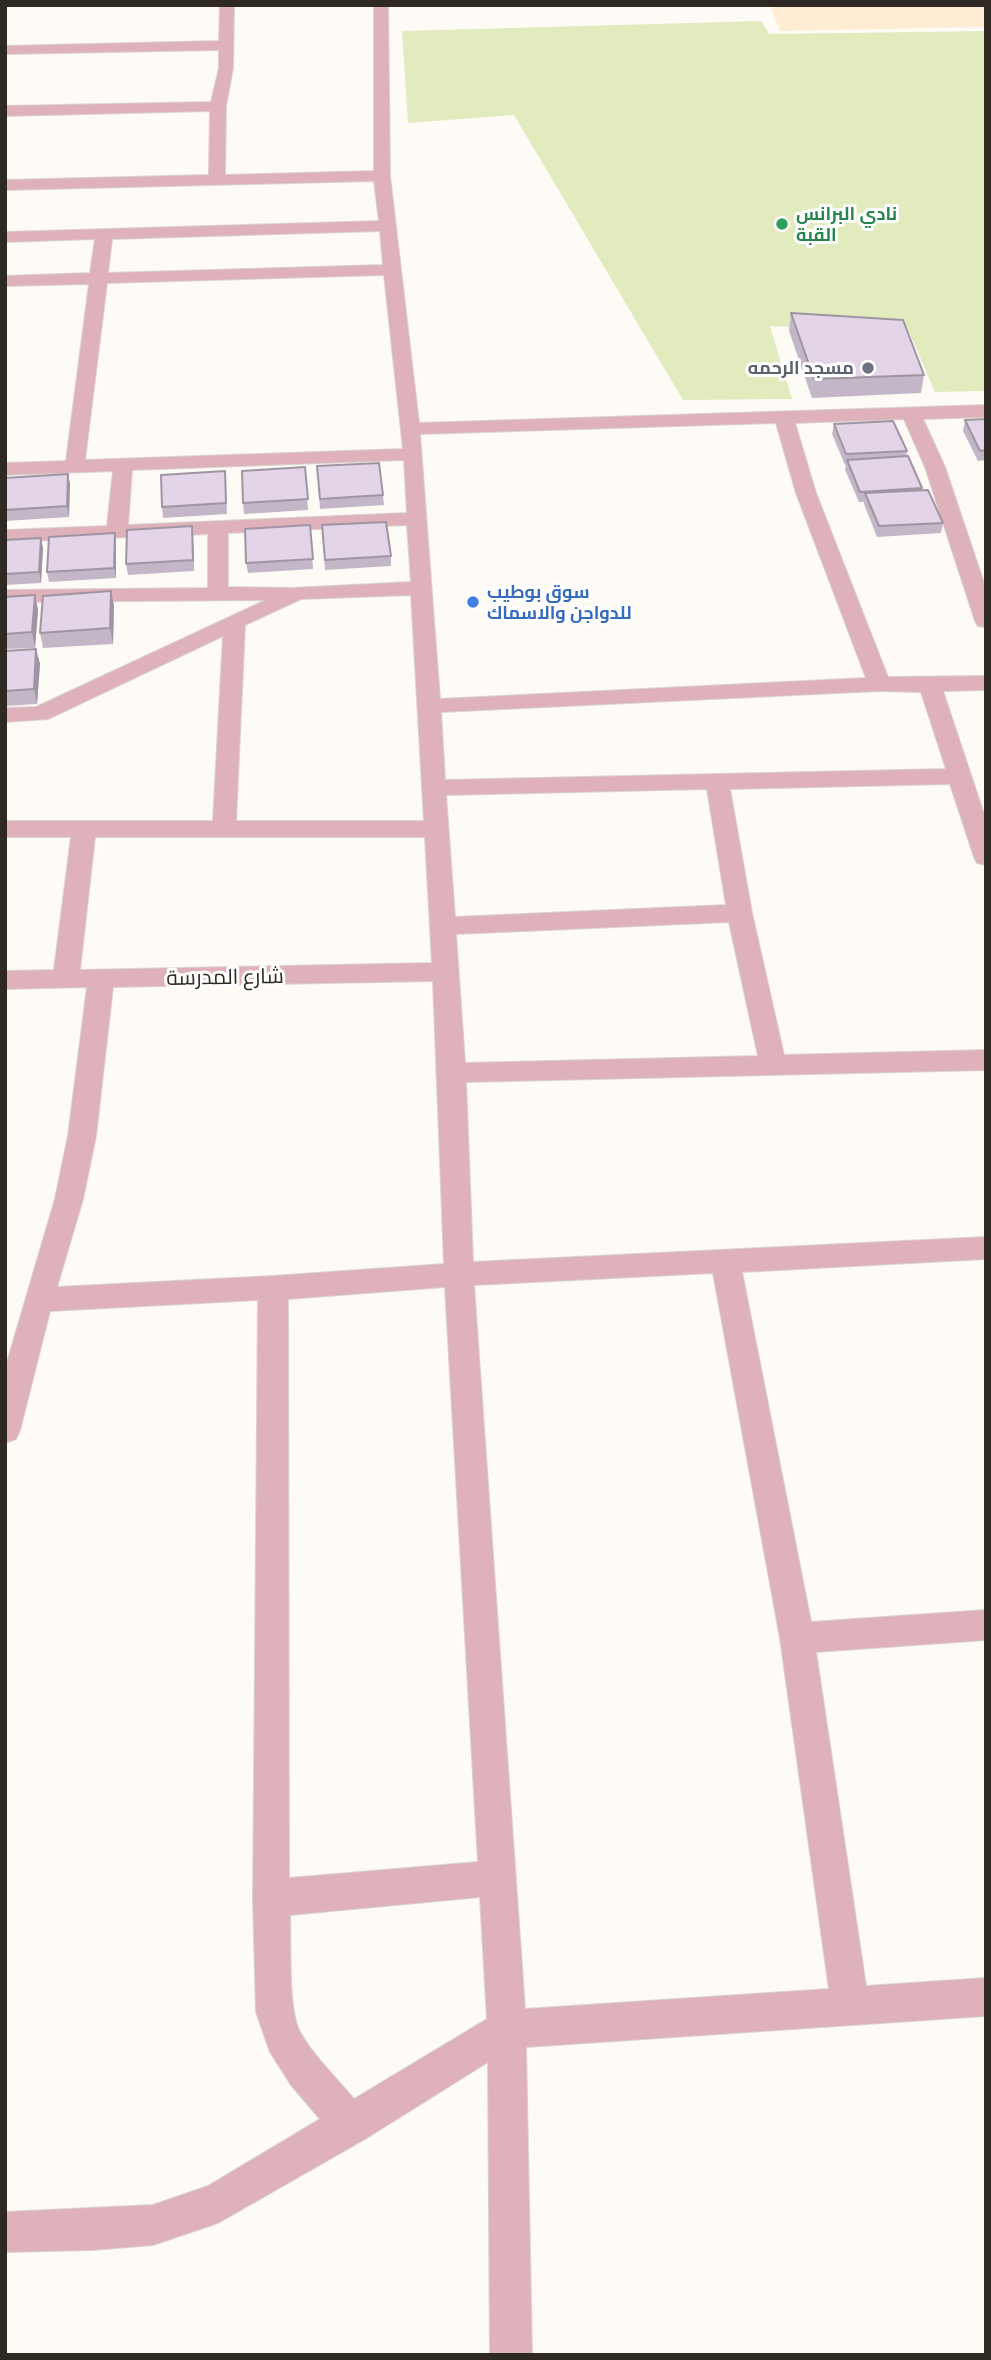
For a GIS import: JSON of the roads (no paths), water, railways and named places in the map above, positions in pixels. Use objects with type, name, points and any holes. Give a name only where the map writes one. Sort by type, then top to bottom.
[{"type":"street","points":[[217,178],[218,106],[226,68],[227,5]]},
{"type":"street","points":[[381,5],[382,176],[412,442],[452,1073],[459,1274],[507,2029],[511,2355]]},
{"type":"street","points":[[5,50],[226,45]]},
{"type":"street","points":[[5,111],[218,106]]},
{"type":"street","points":[[5,185],[382,176]]},
{"type":"street","points":[[5,236],[388,226]]},
{"type":"street","points":[[75,466],[104,234]]},
{"type":"street","points":[[6,285],[98,278],[393,270]]},
{"type":"street","points":[[5,469],[123,465],[784,417],[986,411]]},
{"type":"street","points":[[911,413],[935,467],[986,621]]},
{"type":"street","points":[[784,417],[806,494],[879,684]]},
{"type":"street","points":[[117,532],[123,465]]},
{"type":"street","points":[[5,536],[416,519]]},
{"type":"street","points":[[218,527],[218,593]]},
{"type":"street","points":[[5,596],[420,589]]},
{"type":"street","points":[[5,734],[40,714],[297,593]]},
{"type":"street","points":[[223,829],[235,621]]},
{"type":"street","points":[[428,706],[879,684],[986,683]]},
{"type":"street","points":[[930,685],[986,857]]},
{"type":"street","points":[[5,715],[40,714]]},
{"type":"street","points":[[433,789],[958,776]]},
{"type":"street","points":[[718,784],[740,913],[773,1065]]},
{"type":"street","points":[[5,829],[436,829]]},
{"type":"street","points":[[66,978],[84,829]]},
{"type":"street","points":[[443,926],[740,913]]},
{"type":"street","name":"شارع المدرسة","points":[[5,980],[446,972]]},
{"type":"street","points":[[5,1431],[38,1300],[69,1199],[82,1136],[102,979]]},
{"type":"street","points":[[452,1073],[986,1060]]},
{"type":"street","points":[[38,1300],[273,1288],[459,1274],[986,1248]]},
{"type":"street","points":[[725,1261],[797,1638],[850,2005]]},
{"type":"street","points":[[273,1288],[271,1898],[275,2012],[283,2039],[305,2071],[351,2125]]},
{"type":"street","points":[[797,1638],[986,1625]]},
{"type":"street","points":[[271,1898],[498,1878]]},
{"type":"street","points":[[5,2232],[92,2230],[153,2225],[218,2203],[507,2029],[986,1997]]},
{"type":"place","name":"نادي البرانس القبة","points":[[782,224]]},
{"type":"place","name":"مسجد الرحمه","points":[[868,368]]},
{"type":"place","name":"سوق بوطيب للدواجن والاسماك","points":[[473,602]]}]
